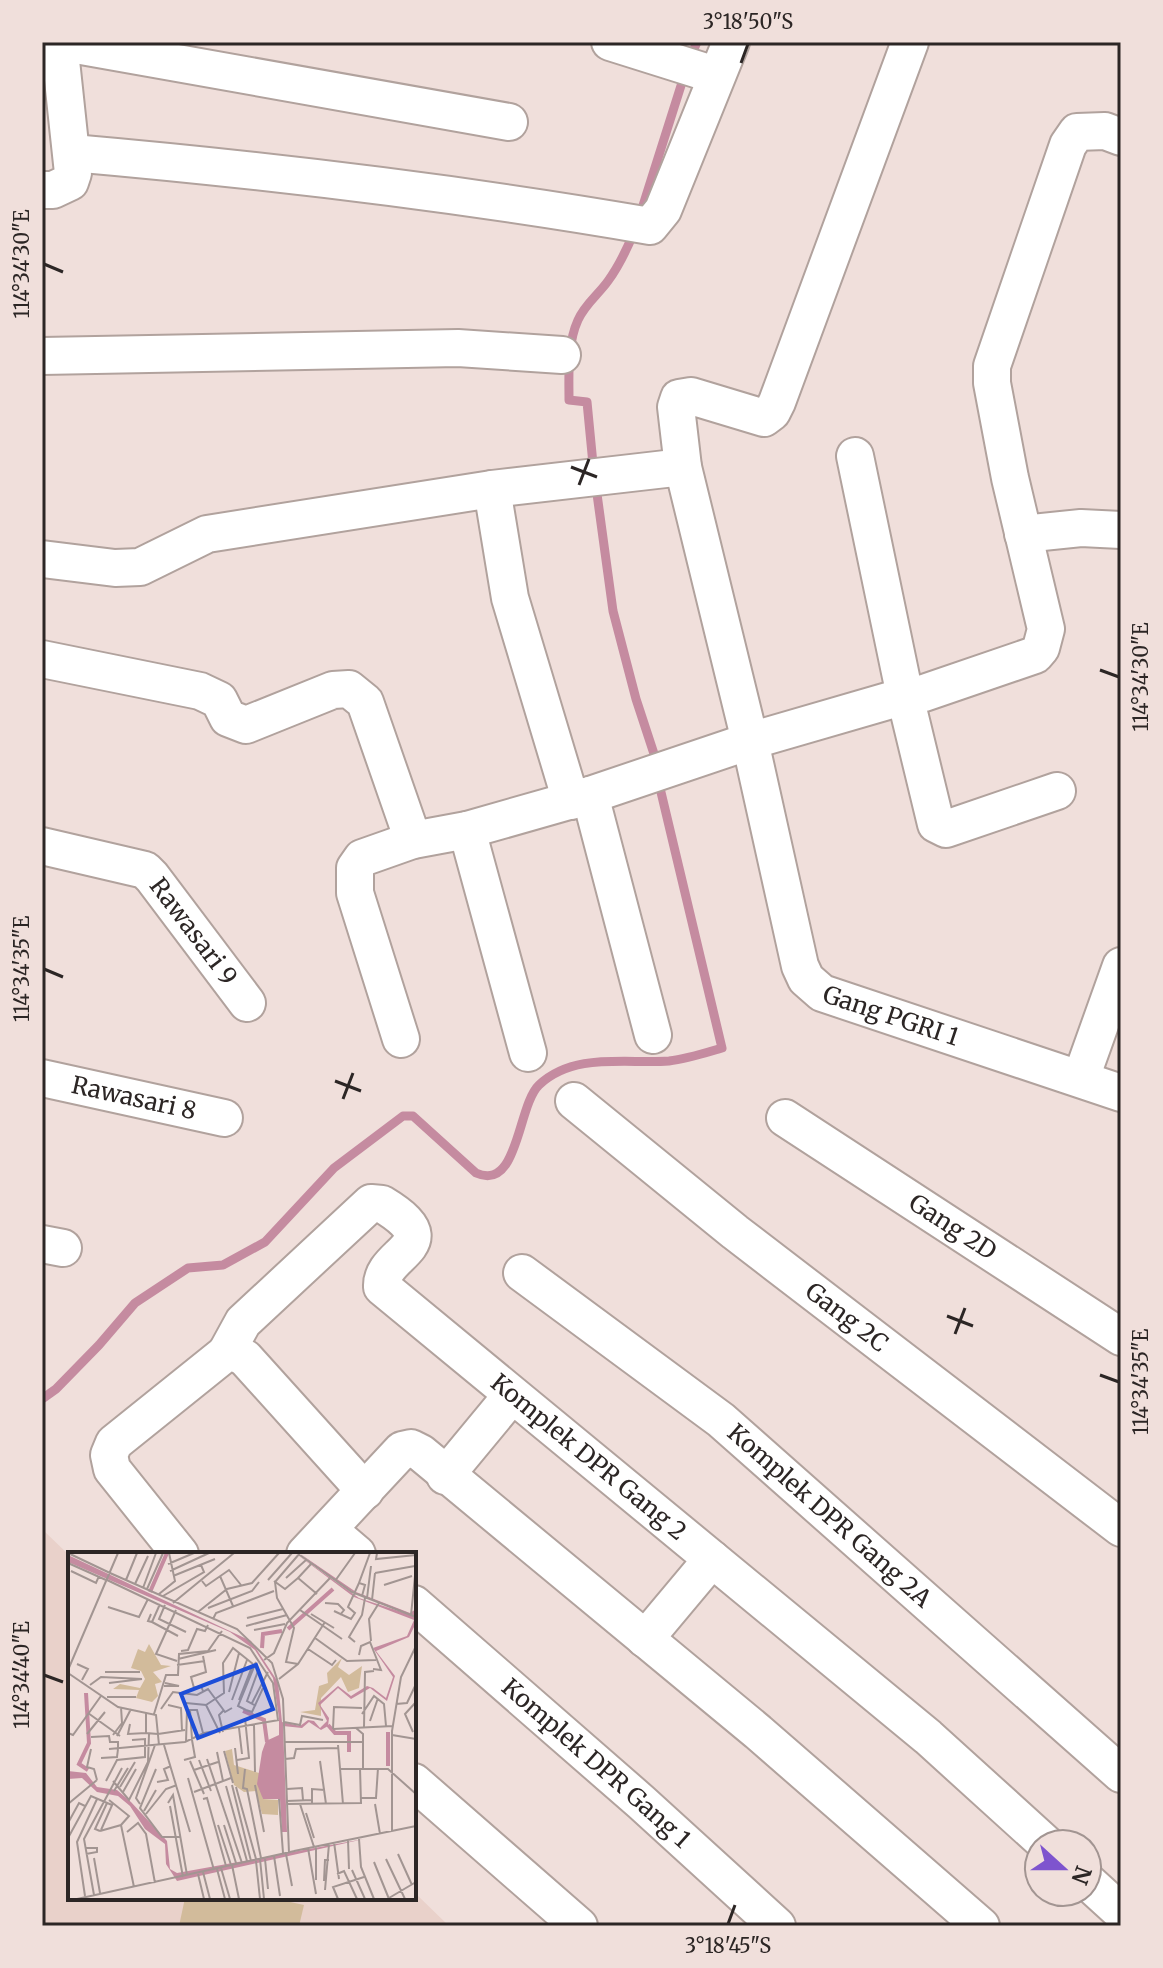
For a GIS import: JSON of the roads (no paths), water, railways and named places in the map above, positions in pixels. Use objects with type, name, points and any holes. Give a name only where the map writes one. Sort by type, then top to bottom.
[{"type":"street","points":[[42,190],[53,190],[70,182],[73,173],[59,42],[509,122]]},
{"type":"street","points":[[610,42],[715,75]]},
{"type":"street","points":[[72,153],[182,163],[529,205],[650,226],[663,210],[715,75],[731,42]]},
{"type":"street","name":"Gang PGRI 1","points":[[910,42],[772,412],[764,418],[691,396],[679,398],[676,407],[683,467],[750,741],[800,966],[806,979],[822,993],[1121,1093]]},
{"type":"street","points":[[401,1039],[355,893],[355,868],[362,858],[413,840],[467,830],[580,798],[750,741],[924,693],[1035,655],[1041,648],[1046,629],[1010,478],[992,383],[995,356],[1068,145],[1077,132],[1105,131],[1121,137]]},
{"type":"street","points":[[42,356],[458,348],[562,355]]},
{"type":"street","points":[[855,456],[933,818],[946,829],[1057,791]]},
{"type":"street","points":[[42,559],[115,568],[140,567],[207,534],[492,489],[683,467]]},
{"type":"street","points":[[492,489],[510,598],[580,798],[653,1035]]},
{"type":"street","points":[[1023,534],[1081,528],[1121,530]]},
{"type":"street","points":[[42,659],[200,691],[219,700],[228,718],[246,725],[333,690],[349,689],[365,702],[413,840]]},
{"type":"street","points":[[467,830],[528,1053]]},
{"type":"street","name":"Rawasari 9","points":[[42,846],[145,870],[247,1003]]},
{"type":"street","points":[[1081,1078],[1121,966]]},
{"type":"street","name":"Rawasari 8","points":[[42,1078],[224,1118]]},
{"type":"street","name":"Gang 2C","points":[[574,1101],[735,1232],[1121,1528]]},
{"type":"street","name":"Gang 2D","points":[[785,1118],[1121,1337]]},
{"type":"street","name":"Komplek DPR Gang 2","points":[[226,1353],[243,1322],[371,1203],[382,1204],[412,1230],[414,1238],[384,1273],[382,1287],[928,1737],[1028,1828]]},
{"type":"street","name":"Komplek DPR Gang 2A","points":[[522,1273],[721,1420],[1121,1774]]},
{"type":"street","points":[[178,1552],[112,1469],[109,1455],[114,1443],[226,1353],[233,1352],[245,1358],[365,1491]]},
{"type":"street","points":[[445,1476],[512,1395]]},
{"type":"street","points":[[350,1552],[317,1542],[402,1450],[411,1448],[421,1453],[445,1476],[758,1732],[981,1926]]},
{"type":"street","points":[[645,1639],[712,1559]]},
{"type":"street","name":"Komplek DPR Gang 1","points":[[416,1606],[641,1802],[777,1926]]},
{"type":"street","points":[[416,1784],[579,1926]]},
{"type":"street","points":[[1103,1896],[1121,1912]]},
{"type":"waterway","points":[[689,61],[697,42]]},
{"type":"waterway","points":[[639,218],[685,73]]},
{"type":"waterway","points":[[593,464],[587,402],[569,400],[572,339],[581,314],[612,275],[634,232]]},
{"type":"waterway","points":[[597,494],[613,611],[657,763]]},
{"type":"waterway","points":[[42,1399],[99,1345],[135,1303],[188,1268],[223,1265],[265,1242],[334,1168],[403,1116],[413,1116],[476,1173],[490,1176],[501,1170],[509,1159],[532,1096],[539,1085],[553,1075],[584,1064],[669,1061],[722,1048],[660,788]]}]
